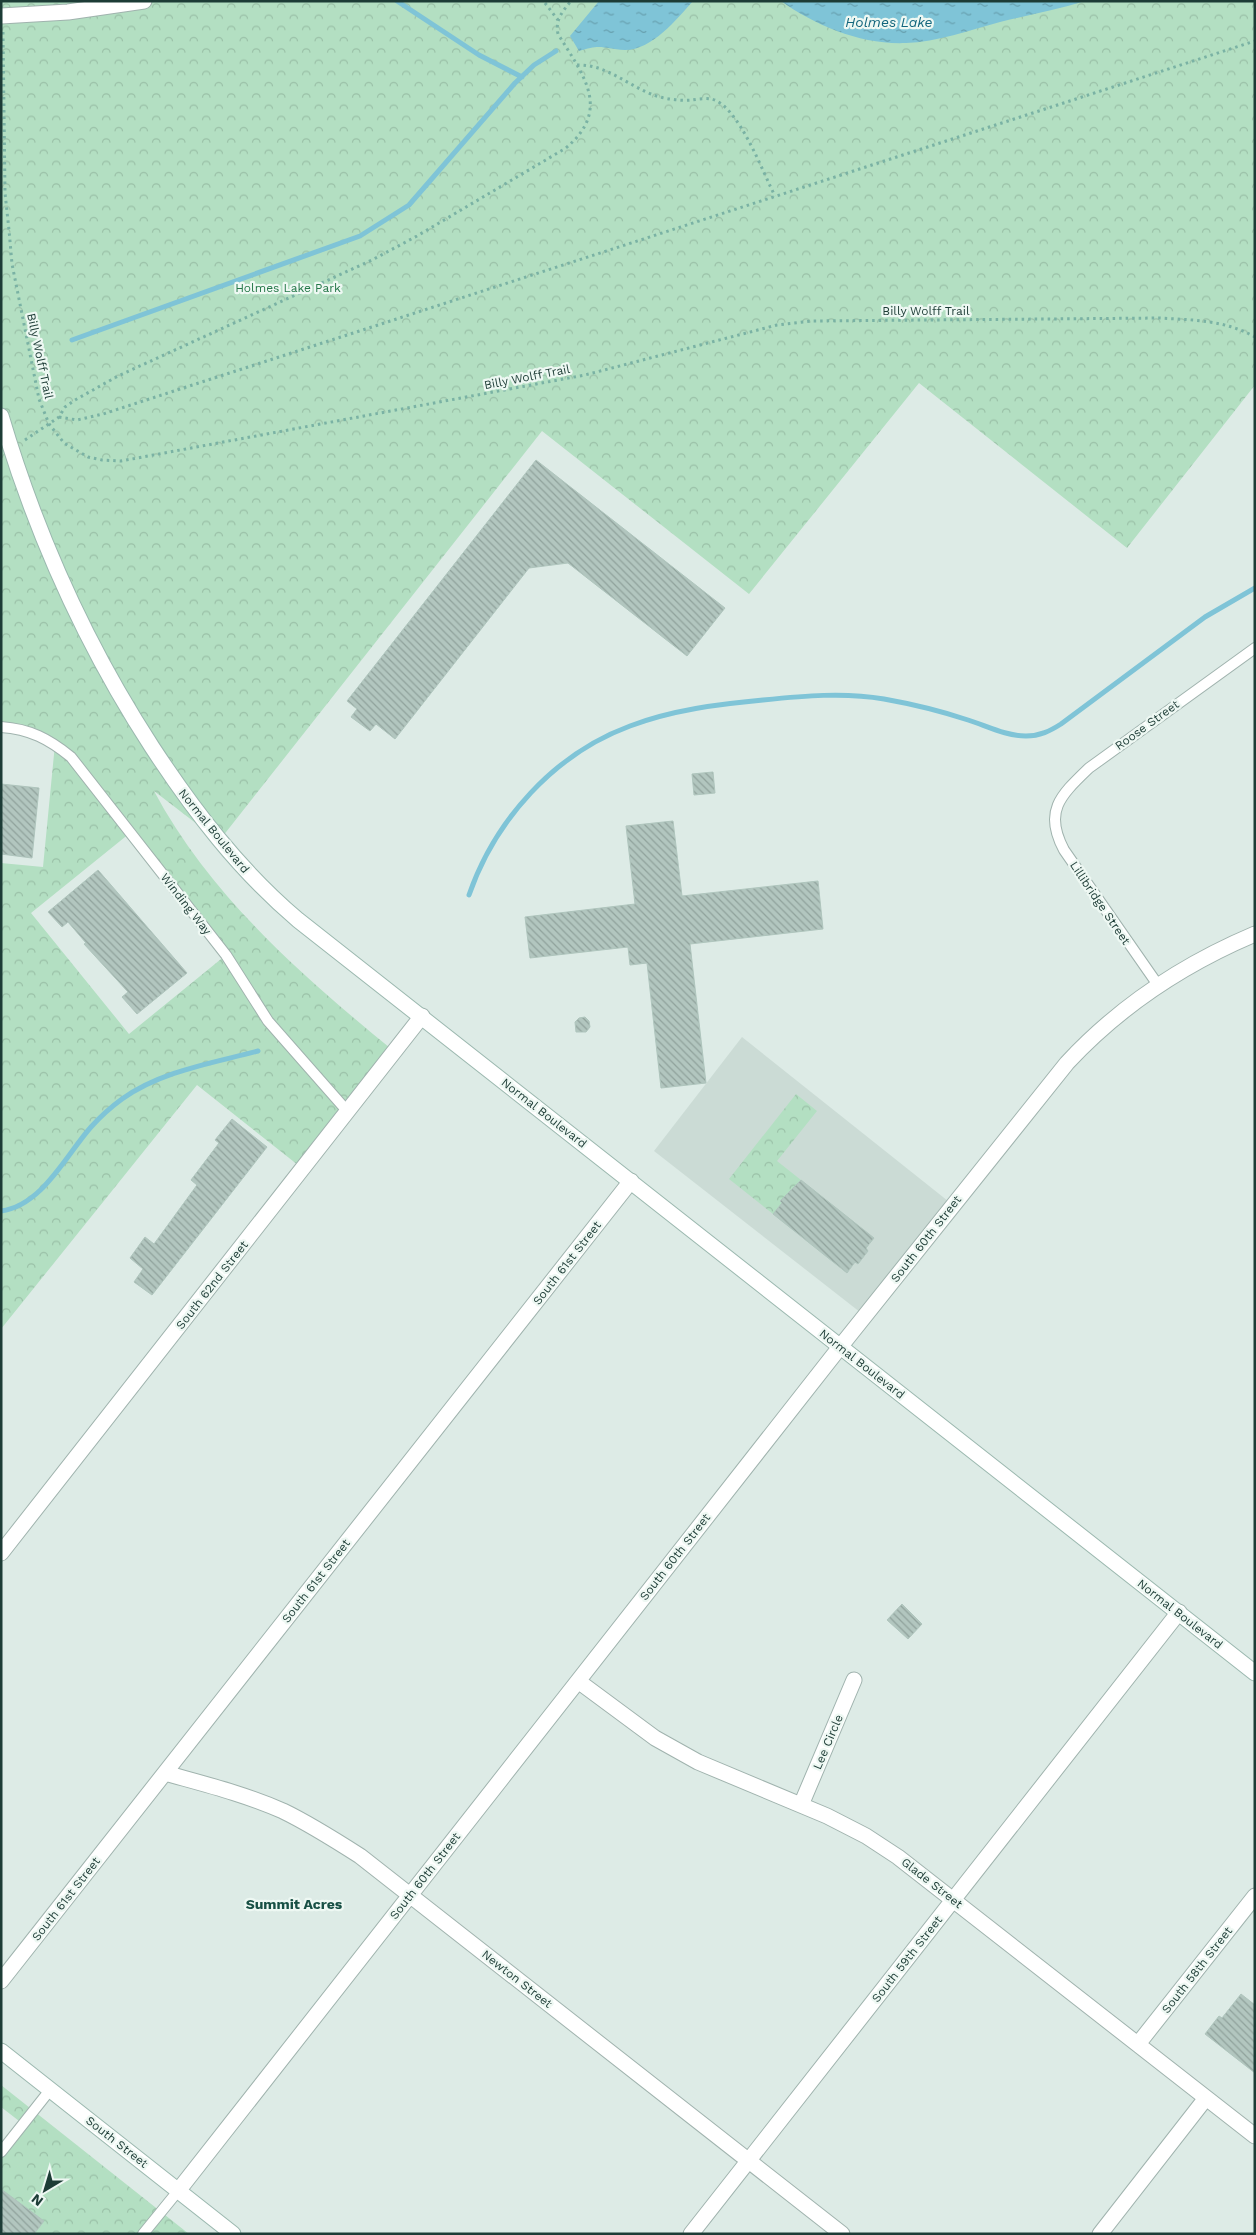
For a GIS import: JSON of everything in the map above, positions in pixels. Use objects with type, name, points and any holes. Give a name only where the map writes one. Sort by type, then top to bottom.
[{"type":"street","points":[[3,16],[68,12],[144,1]]},
{"type":"street","name":"Normal Boulevard","points":[[1,416],[44,542],[82,628],[127,708],[198,814],[243,869],[278,903],[840,1348],[1255,1673]]},
{"type":"street","name":"South 60th Street","points":[[178,2191],[840,1348],[1067,1063],[1112,1019],[1158,985],[1208,956],[1255,934]]},
{"type":"street","name":"South 62nd Street","points":[[1,1553],[422,1016]]},
{"type":"street","name":"South 61st Street","points":[[1,1981],[631,1181]]},
{"type":"street","name":"South 59th Street","points":[[691,2234],[1179,1612]]},
{"type":"street","name":"Lee Circle","points":[[801,1805],[854,1680]]},
{"type":"street","name":"Glade Street","points":[[578,1681],[655,1738],[698,1762],[801,1805],[866,1836],[898,1857],[1255,2136]]},
{"type":"street","name":"Newton Street","points":[[165,1773],[241,1795],[283,1811],[322,1832],[360,1856],[842,2234]]},
{"type":"street","name":"South 58th Street","points":[[1138,2044],[1255,1896]]},
{"type":"street","name":"South Street","points":[[1,2051],[232,2234]]},
{"type":"street","points":[[1100,2234],[1206,2098]]},
{"type":"lane","name":"Roose Street","points":[[1054,815],[1060,798],[1089,768],[1255,648]]},
{"type":"lane","name":"Winding Way","points":[[1,727],[16,728],[37,734],[55,744],[70,757],[226,955],[268,1021],[348,1112]]},
{"type":"lane","name":"Lillibridge Street","points":[[1054,815],[1057,837],[1064,850],[1158,985]]},
{"type":"lane","points":[[1,2152],[50,2090]]},
{"type":"lane","name":"South 60th Street","points":[[143,2234],[178,2191]]},
{"type":"path","points":[[49,424],[59,417],[65,407],[75,400],[118,376],[394,248],[566,148],[583,132],[591,112],[588,91],[577,65],[558,34],[558,20],[571,1]]},
{"type":"path","points":[[545,3],[558,20]]},
{"type":"path","name":"Billy Wolff Trail","points":[[3,16],[3,193],[12,264],[39,399],[49,424],[64,443],[77,452],[102,460],[120,462],[584,375],[777,325],[811,321],[1160,318],[1201,320],[1227,325],[1255,337]]},
{"type":"path","points":[[59,417],[77,420],[103,414],[1255,41]]},
{"type":"path","points":[[577,65],[587,64],[612,73],[655,96],[681,100],[704,99],[717,101],[737,121],[775,196]]},
{"type":"shaded area","points":[[742,1037],[953,1205],[865,1316],[654,1151]]},
{"type":"green space","name":"Holmes Lake Park","points":[[1,1],[1255,1],[1255,385],[1127,548],[919,383],[749,594],[542,431],[219,841],[154,791],[202,866],[261,933],[326,994],[395,1052],[303,1169],[197,1085],[1,1329],[1,863],[43,867],[55,744],[1,727]],"holes":[[[130,833],[226,955],[129,1034],[31,913]]]},
{"type":"green space","points":[[796,1094],[817,1111],[777,1161],[801,1180],[780,1201],[782,1203],[773,1214],[729,1179]]},
{"type":"green space","points":[[1,2085],[189,2234],[1,2234],[1,2152],[23,2124],[1,2107]]},
{"type":"water","points":[[599,1],[693,1],[663,32],[645,45],[625,50],[598,47],[579,51],[570,36]]},
{"type":"water","name":"Holmes Lake","points":[[781,1],[1085,1],[941,38],[918,42],[889,43],[856,37],[824,26]]},
{"type":"building","points":[[536,460],[725,608],[687,656],[568,563],[529,568],[395,739],[376,724],[370,731],[351,717],[357,709],[347,701]]},
{"type":"building","points":[[713,772],[715,793],[694,795],[692,774]]},
{"type":"building","points":[[1,784],[39,788],[32,858],[1,854]]},
{"type":"building","points":[[673,821],[682,896],[818,881],[823,929],[690,944],[706,1083],[661,1088],[647,963],[630,965],[628,947],[530,958],[525,917],[635,904],[626,826]]},
{"type":"building","points":[[98,870],[187,973],[137,1014],[122,997],[128,992],[84,944],[86,943],[68,922],[62,927],[48,912]]},
{"type":"building","points":[[585,1017],[589,1021],[590,1027],[586,1032],[576,1032],[575,1022],[579,1018]]},
{"type":"building","points":[[232,1119],[267,1147],[152,1295],[134,1282],[143,1269],[130,1258],[145,1237],[154,1244],[197,1185],[191,1180],[219,1143],[215,1140]]},
{"type":"building","points":[[801,1180],[874,1238],[866,1248],[868,1251],[858,1264],[855,1262],[847,1273],[773,1214],[782,1203],[780,1201]]},
{"type":"building","points":[[902,1604],[922,1624],[908,1639],[887,1620]]},
{"type":"building","points":[[1241,1994],[1255,2005],[1255,2073],[1205,2034],[1219,2016],[1222,2018]]},
{"type":"building","points":[[1,2189],[44,2221],[34,2234],[1,2234]]},
{"type":"waterway","points":[[397,1],[479,55],[522,77]]},
{"type":"waterway","points":[[72,340],[360,236],[409,205],[515,83],[534,65],[556,51]]},
{"type":"waterway","points":[[469,895],[480,867],[494,841],[511,816],[531,793],[576,754],[602,738],[630,726],[662,716],[713,706],[793,697],[839,695],[895,701],[926,708],[1019,736],[1036,735],[1049,731],[1061,724],[1205,617],[1255,588]]},
{"type":"waterway","points":[[1,1211],[16,1207],[29,1200],[41,1190],[94,1123],[118,1102],[137,1089],[153,1081],[188,1069],[258,1051]]},
{"type":"district","name":"Summit Acres","points":[[294,1904]]}]
